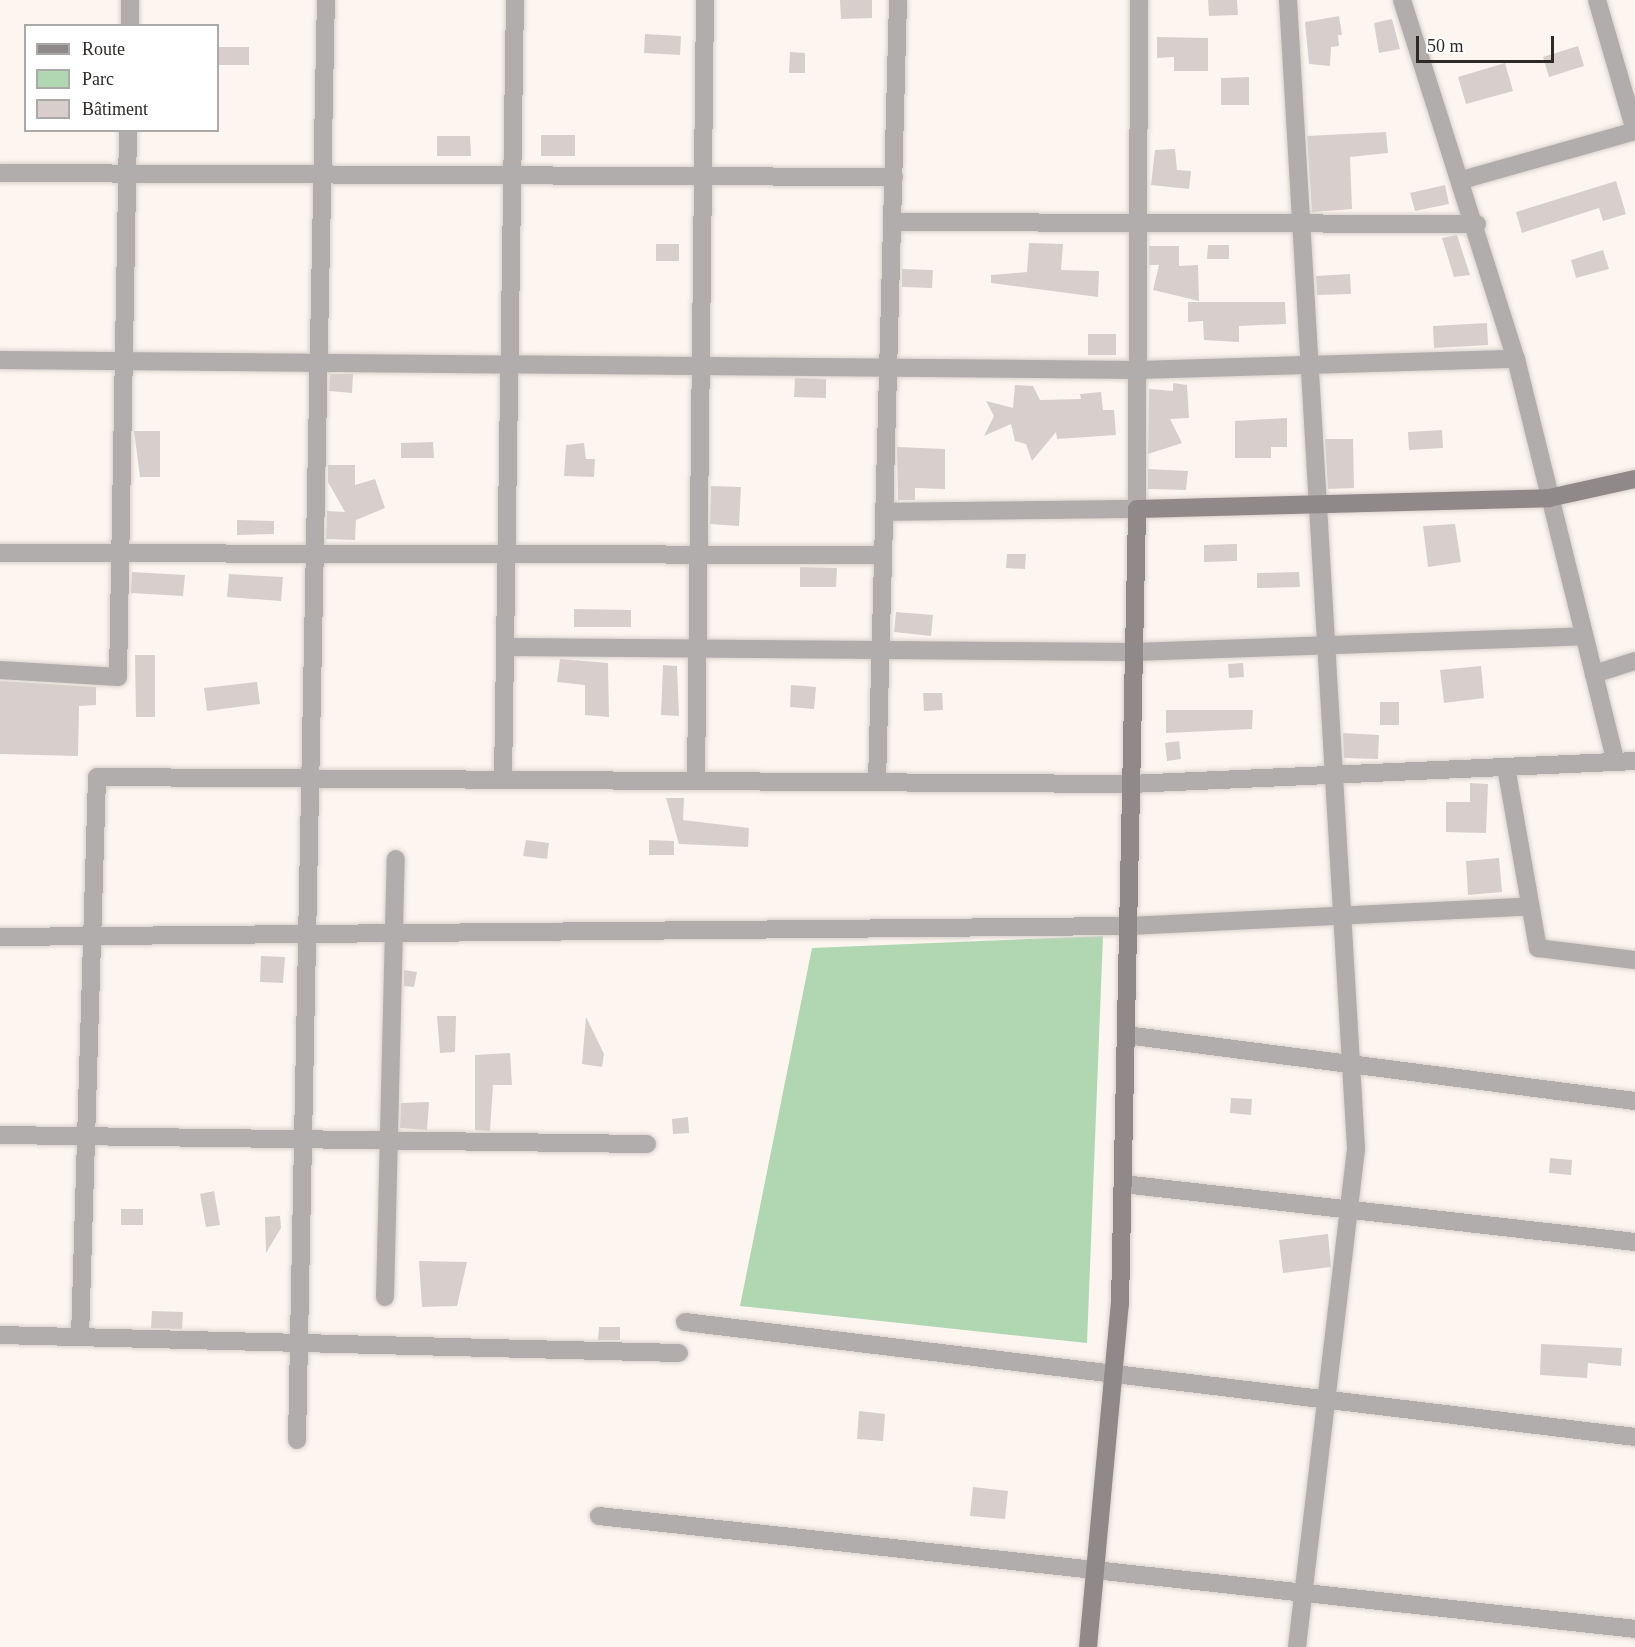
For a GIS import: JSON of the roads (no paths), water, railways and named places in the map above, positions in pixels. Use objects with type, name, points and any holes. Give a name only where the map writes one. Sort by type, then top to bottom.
[{"type":"main road","points":[[1088,1647],[1114,1374],[1123,1184],[1137,509],[1549,498],[1635,479]]},
{"type":"street","points":[[130,0],[130,24]]},
{"type":"street","points":[[297,1440],[326,0]]},
{"type":"street","points":[[503,780],[515,0]]},
{"type":"street","points":[[696,781],[705,0]]},
{"type":"street","points":[[877,782],[898,0]]},
{"type":"street","points":[[884,512],[1137,509],[1139,0]]},
{"type":"street","points":[[1288,0],[1356,1149],[1297,1647]]},
{"type":"street","points":[[1402,0],[1477,224],[1516,359],[1616,762]]},
{"type":"street","points":[[1462,180],[1635,131],[1597,0]]},
{"type":"street","points":[[0,670],[117,677],[128,132]]},
{"type":"street","points":[[0,173],[894,177]]},
{"type":"street","points":[[892,222],[1477,224]]},
{"type":"street","points":[[0,360],[1138,370],[1516,359]]},
{"type":"street","points":[[0,553],[883,555]]},
{"type":"street","points":[[506,646],[1134,652],[1584,636]]},
{"type":"street","points":[[1594,674],[1635,661]]},
{"type":"street","points":[[80,1338],[97,777],[1131,784],[1635,761]]},
{"type":"street","points":[[1506,767],[1538,948],[1635,960]]},
{"type":"street","points":[[385,1297],[396,859]]},
{"type":"street","points":[[0,937],[1128,926],[1530,906]]},
{"type":"street","points":[[1126,1035],[1635,1101]]},
{"type":"street","points":[[0,1135],[647,1144]]},
{"type":"street","points":[[1123,1184],[1635,1242]]},
{"type":"street","points":[[685,1322],[1635,1437]]},
{"type":"street","points":[[0,1335],[679,1353]]},
{"type":"street","points":[[599,1516],[1635,1629]]}]
